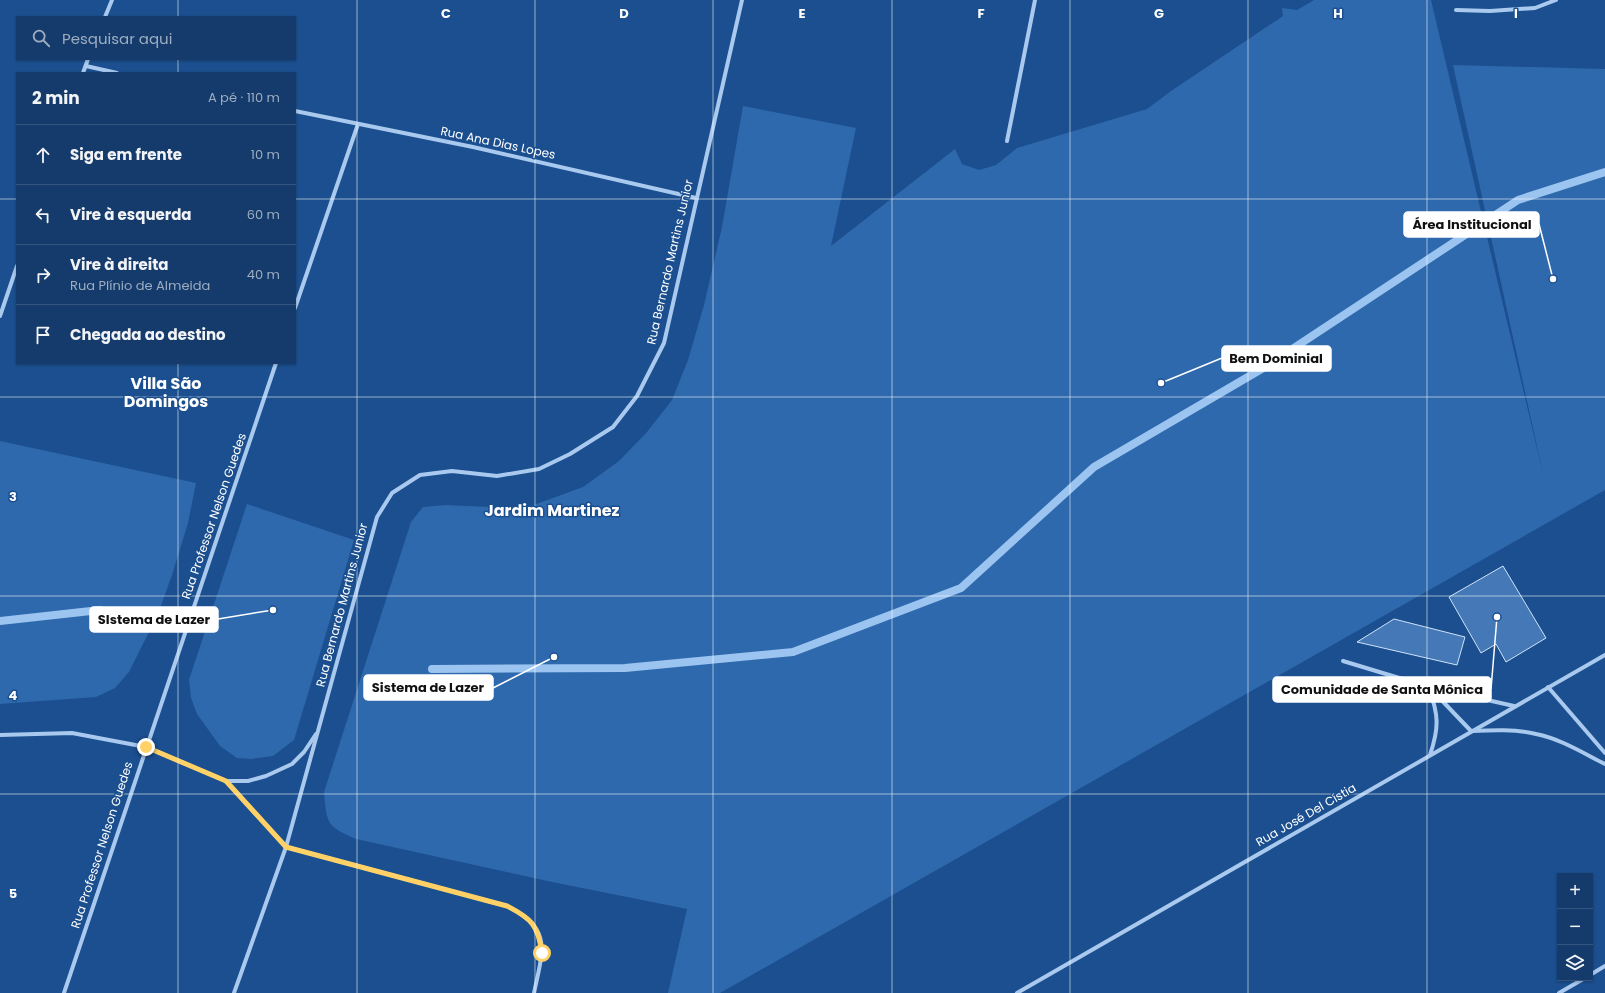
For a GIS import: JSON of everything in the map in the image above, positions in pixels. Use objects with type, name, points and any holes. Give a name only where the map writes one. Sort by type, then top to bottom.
[{"type":"street","points":[[105,16],[112,0]]},
{"type":"street","name":"Rua Bernardo Martins Junior","points":[[234,993],[286,847],[377,517],[392,493],[420,475],[452,470],[497,476],[539,469],[570,454],[613,427],[637,396],[664,343],[742,0]]},
{"type":"street","points":[[1008,141],[1035,0]]},
{"type":"street","points":[[1456,10],[1490,11],[1535,8],[1556,0]]},
{"type":"street","points":[[83,72],[88,60]]},
{"type":"street","points":[[86,66],[113,72]]},
{"type":"street","name":"Rua Ana Dias Lopes","points":[[296,111],[473,147],[696,198]]},
{"type":"street","points":[[296,305],[358,124]]},
{"type":"street","points":[[0,316],[16,269]]},
{"type":"street","name":"Rua Professor Nelson Guedes","points":[[64,993],[276,364]]},
{"type":"street","name":"Rua José Del Cístia","points":[[1017,993],[1605,655]]},
{"type":"street","points":[[1343,661],[1429,687],[1514,706]]},
{"type":"street","points":[[1429,687],[1471,731],[1510,730],[1537,734],[1563,742],[1605,764]]},
{"type":"street","points":[[1429,687],[1436,709],[1438,723],[1436,737],[1430,755]]},
{"type":"street","points":[[1548,687],[1605,753]]},
{"type":"street","points":[[0,735],[72,733],[146,747],[226,781],[248,781],[266,776],[292,764],[304,752],[318,731]]},
{"type":"street","points":[[226,781],[286,847],[507,906],[526,915],[539,934],[542,953],[534,993]]},
{"type":"street","points":[[1593,973],[1605,966]]},
{"type":"street","points":[[1559,993],[1580,981]]},
{"type":"shaded area","points":[[1314,0],[1431,0],[1544,478],[1453,65],[1605,69],[1605,490],[720,993],[668,993],[687,909],[552,882],[356,839],[333,827],[326,811],[324,792],[411,522],[423,507],[445,505],[490,507],[531,506],[583,487],[619,461],[647,432],[672,400],[688,360],[704,305],[722,227],[743,106],[856,128],[831,246],[955,149],[962,164],[979,170],[996,165],[1017,148],[1147,109],[1171,91],[1283,16],[1282,8],[1297,10]]},
{"type":"shaded area","points":[[0,441],[196,483],[188,523],[158,614],[129,672],[115,688],[96,697],[0,704]]},
{"type":"shaded area","points":[[247,504],[354,540],[294,740],[273,756],[251,759],[237,758],[220,746],[197,714],[191,698],[189,680]]},
{"type":"building","points":[[1503,566],[1546,638],[1506,662],[1496,644],[1481,653],[1449,597]]},
{"type":"building","points":[[1394,619],[1465,637],[1457,665],[1357,642]]},
{"type":"waterway","points":[[432,669],[625,668],[793,652],[961,588],[1094,467],[1265,367],[1518,200],[1605,172]]},
{"type":"waterway","points":[[0,621],[100,610]]},
{"type":"place","name":"Área Institucional","points":[[1553,279]]},
{"type":"place","name":"Bem Dominial","points":[[1161,383]]},
{"type":"place","name":"SIstema de Lazer","points":[[273,610]]},
{"type":"place","name":"Comunidade de Santa Mônica","points":[[1497,617]]},
{"type":"place","name":"Sistema de Lazer","points":[[554,657]]},
{"type":"district","name":"Villa São Domingos","points":[[166,392]]},
{"type":"district","name":"Jardim Martinez","points":[[552,510]]},
{"type":"route","points":[[146,747],[226,781],[286,847],[507,906],[526,915],[534,924],[539,934],[542,953]]}]
